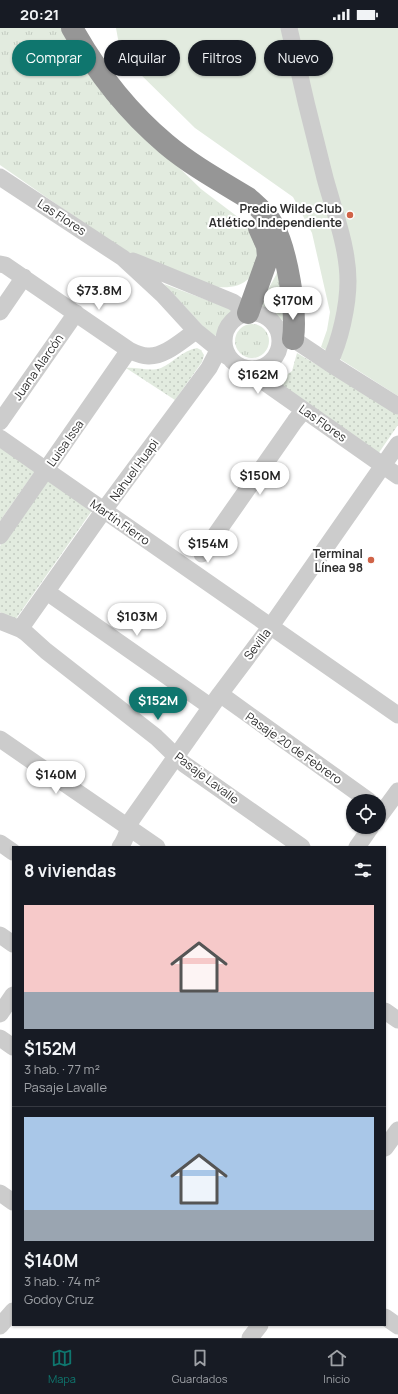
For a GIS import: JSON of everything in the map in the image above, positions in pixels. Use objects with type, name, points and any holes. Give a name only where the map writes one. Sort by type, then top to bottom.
[{"type":"highway","points":[[72,28],[96,67],[121,99],[152,132],[192,163],[252,202],[262,210],[273,224],[286,260],[295,318],[285,333]]},
{"type":"highway","points":[[192,163],[248,212],[257,223],[265,239],[268,257],[248,313]]},
{"type":"street","points":[[289,28],[310,121],[346,255],[348,281],[346,302],[336,348],[329,363]]},
{"type":"street","name":"Las Flores","points":[[0,177],[123,258],[163,295],[196,331],[224,349]]},
{"type":"street","name":"Las Flores","points":[[123,258],[233,302],[248,313]]},
{"type":"street","points":[[2,264],[24,277],[129,350],[139,355],[154,356],[169,349],[196,331]]},
{"type":"street","points":[[0,312],[24,277]]},
{"type":"street","name":"Juana Alarcón","points":[[0,422],[76,313]]},
{"type":"street","points":[[285,333],[280,342],[276,357],[263,368],[256,370],[248,370],[233,363],[224,349],[225,333],[233,320],[240,315],[256,313],[264,316],[285,333],[329,363],[398,406]]},
{"type":"street","name":"Nahuel Huapi","points":[[20,629],[104,510],[224,349]]},
{"type":"street","name":"Luisa Issa","points":[[0,536],[129,350]]},
{"type":"street","name":"Las Flores","points":[[248,370],[398,476]]},
{"type":"street","points":[[202,554],[294,421],[304,410]]},
{"type":"street","name":"Martín Fierro","points":[[0,438],[398,716]]},
{"type":"street","name":"Sevilla","points":[[121,846],[127,836],[128,827],[132,818],[215,701],[271,626],[398,444]]},
{"type":"street","name":"Pasaje 20 de Febrero","points":[[47,592],[358,794]]},
{"type":"street","name":"Pasaje Lavalle","points":[[0,621],[20,629],[156,737],[184,764],[301,846]]},
{"type":"street","points":[[0,739],[156,846]]},
{"type":"street","points":[[386,805],[398,791]]},
{"type":"street","points":[[358,846],[367,834]]},
{"type":"street","points":[[0,843],[12,851]]},
{"type":"street","points":[[0,935],[12,943]]},
{"type":"street","points":[[0,1014],[12,996]]},
{"type":"street","points":[[386,1011],[398,1020]]},
{"type":"street","points":[[0,1038],[12,1046]]},
{"type":"street","points":[[386,1147],[398,1130]]},
{"type":"street","points":[[0,1193],[12,1201]]},
{"type":"street","points":[[0,1326],[12,1312]]},
{"type":"street","points":[[386,1318],[398,1326]]},
{"type":"street","points":[[250,1338],[259,1326]]},
{"type":"green space","points":[[0,28],[65,28],[74,40],[12,40],[12,76],[96,76],[96,67],[160,149],[201,189],[247,224],[258,237],[262,247],[253,271],[247,280],[235,286],[217,287],[144,260],[118,247],[0,165]]},
{"type":"green space","name":"Predio Wilde Club Atlético Independiente","points":[[116,28],[398,28],[398,396],[321,347],[327,330],[330,312],[312,233],[293,197],[195,128],[142,76],[180,76],[180,40],[118,39]]},
{"type":"green space","points":[[281,259],[287,323],[259,306],[276,275]]},
{"type":"green space","points":[[164,284],[231,309],[232,316],[219,335],[211,335]]},
{"type":"green space","points":[[255,324],[264,329],[268,334],[268,348],[264,353],[259,357],[249,358],[245,357],[236,348],[235,338],[236,334],[245,325]]},
{"type":"green space","points":[[197,348],[201,350],[204,355],[202,362],[175,400],[126,368],[152,370],[161,368],[187,351]]},
{"type":"green space","points":[[297,353],[398,413],[398,425],[378,454],[276,382],[292,371]]},
{"type":"green space","points":[[0,447],[35,471],[0,521]]},
{"type":"green space","points":[[50,479],[91,507],[91,512],[15,620],[11,619],[0,612],[0,546],[45,481]]},
{"type":"place","name":"Predio Wilde Club Atlético Independiente","points":[[350,215]]},
{"type":"place","name":"Terminal Línea 98","points":[[371,560]]}]
